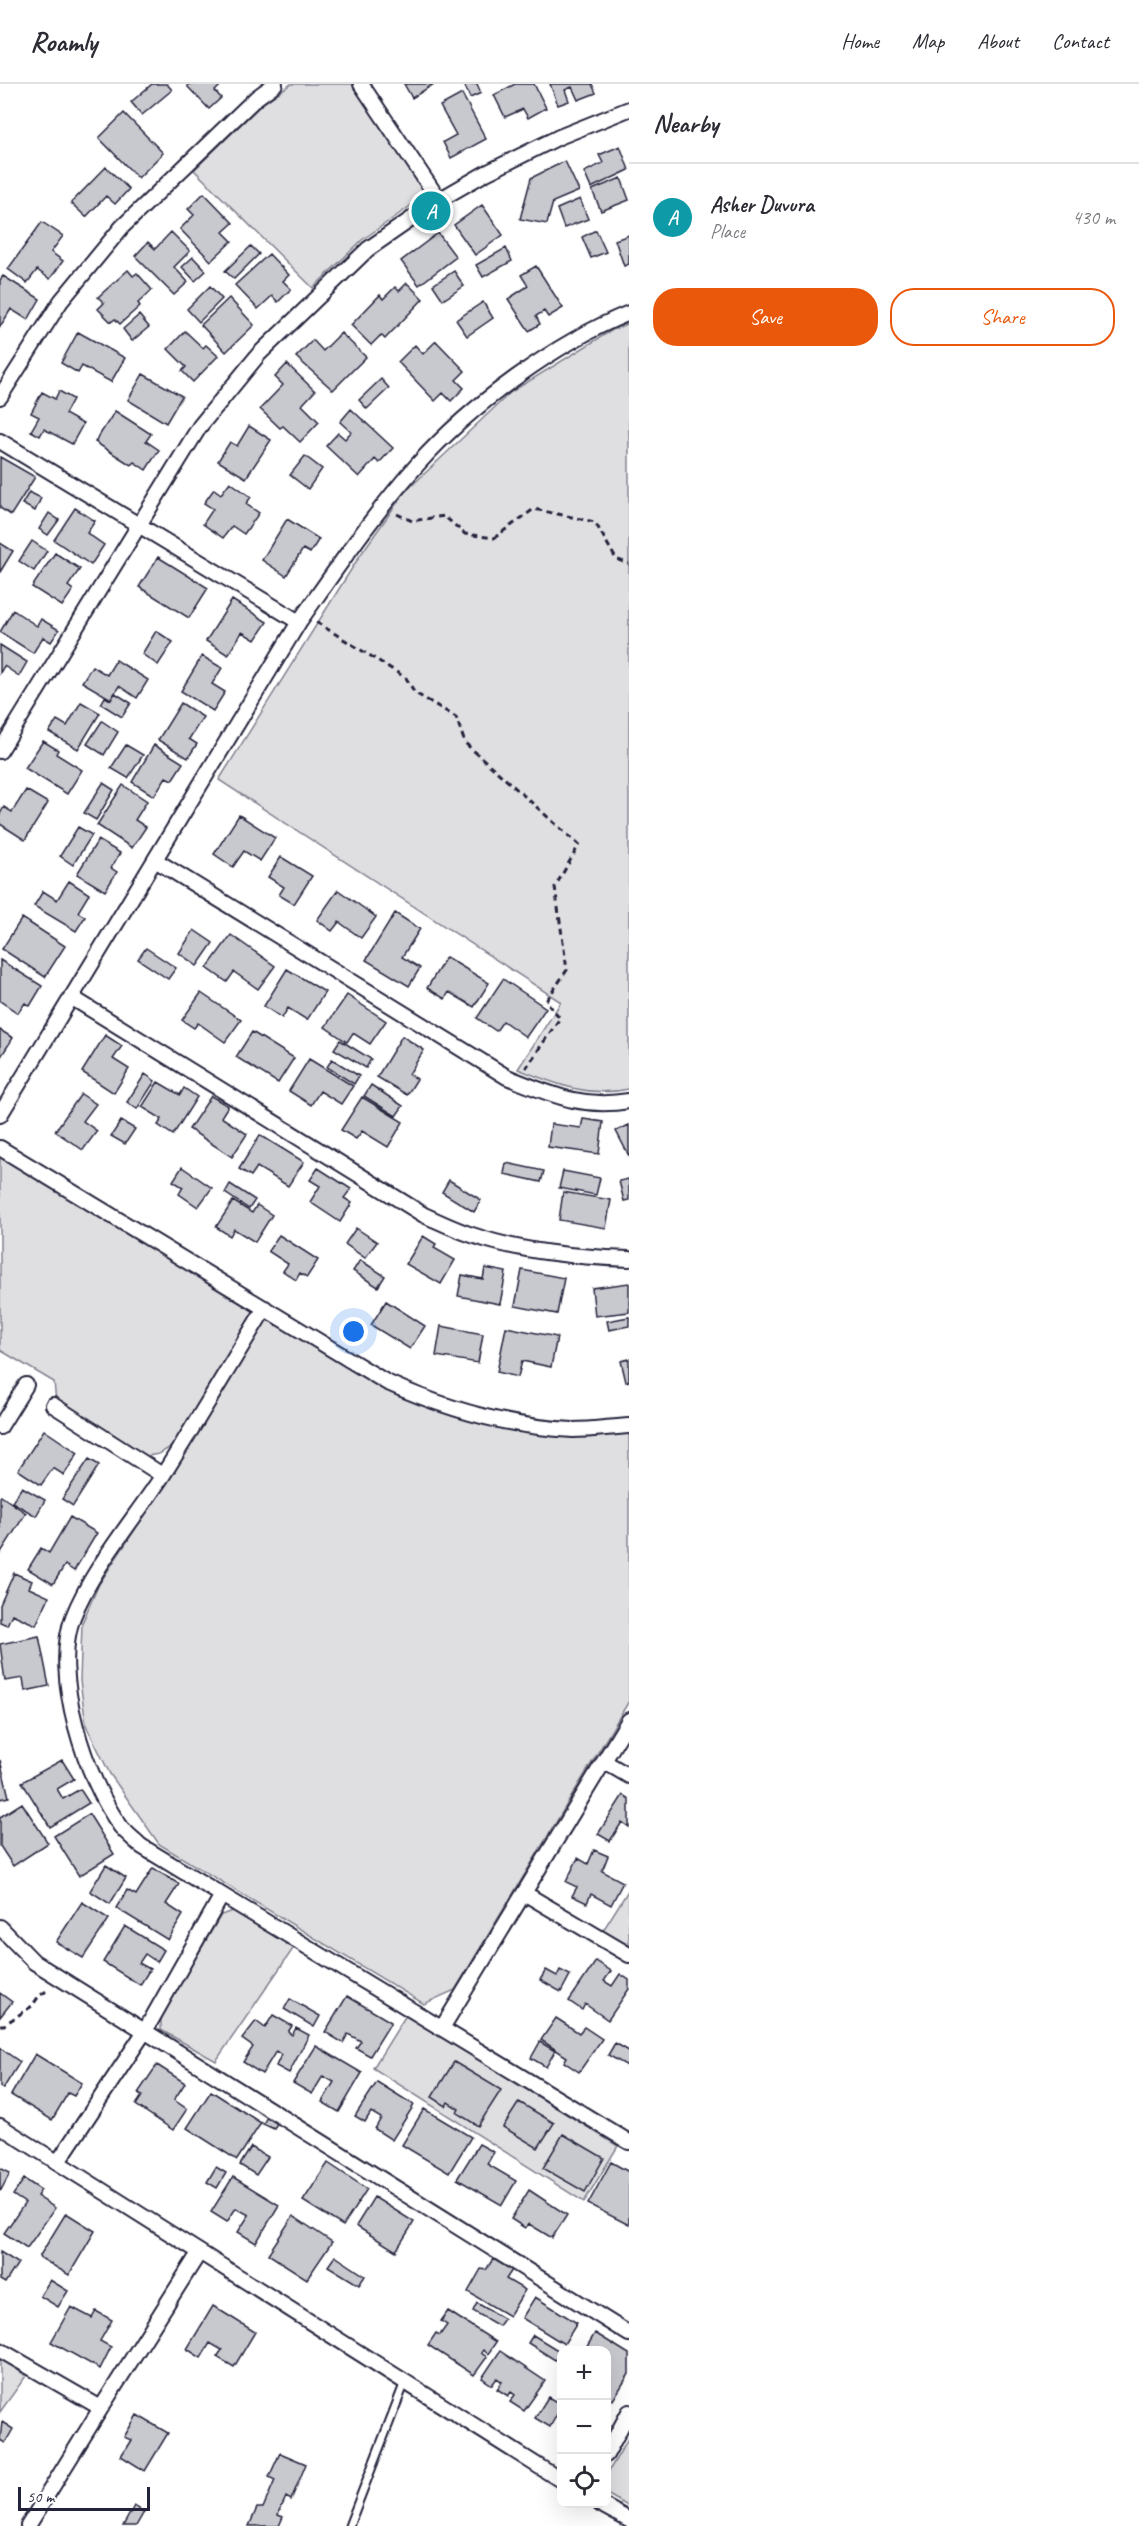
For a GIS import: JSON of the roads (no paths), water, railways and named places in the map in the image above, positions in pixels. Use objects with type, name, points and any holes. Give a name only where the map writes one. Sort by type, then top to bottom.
[{"type":"street","points":[[0,397],[61,302],[122,227],[256,98],[275,84]]},
{"type":"street","points":[[361,84],[439,200]]},
{"type":"street","points":[[0,751],[200,426],[259,354],[368,249],[439,200],[484,174],[559,138],[629,109]]},
{"type":"street","points":[[0,1115],[302,618],[348,551],[418,463],[486,399],[550,355],[629,313]]},
{"type":"street","points":[[0,441],[302,618]]},
{"type":"street","points":[[155,860],[507,1077],[562,1099],[612,1104],[629,1101]]},
{"type":"street","points":[[71,997],[424,1215],[472,1235],[535,1251],[596,1258],[629,1259]]},
{"type":"street","points":[[0,1148],[386,1382],[419,1397],[512,1424],[575,1430],[629,1426]]},
{"type":"street","points":[[265,1308],[162,1475],[90,1582],[72,1618],[65,1680],[82,1747],[99,1791],[122,1829],[141,1846],[629,2142]]},
{"type":"street","points":[[0,1427],[26,1385]]},
{"type":"street","points":[[53,1404],[162,1475]]},
{"type":"street","points":[[441,2028],[629,1720]]},
{"type":"street","points":[[605,1762],[629,1776]]},
{"type":"street","points":[[524,1893],[629,1955]]},
{"type":"street","points":[[58,2163],[145,2031],[222,1895]]},
{"type":"street","points":[[0,1927],[34,1962],[629,2334]]},
{"type":"street","points":[[0,2126],[557,2478]]},
{"type":"street","points":[[28,2526],[199,2253]]},
{"type":"street","points":[[0,2350],[101,2408]]},
{"type":"street","points":[[607,2454],[629,2412]]},
{"type":"street","points":[[607,2508],[629,2520]]},
{"type":"lane","points":[[349,2526],[405,2382]]},
{"type":"place","name":"Asher Duvura","points":[[431,211]]}]
